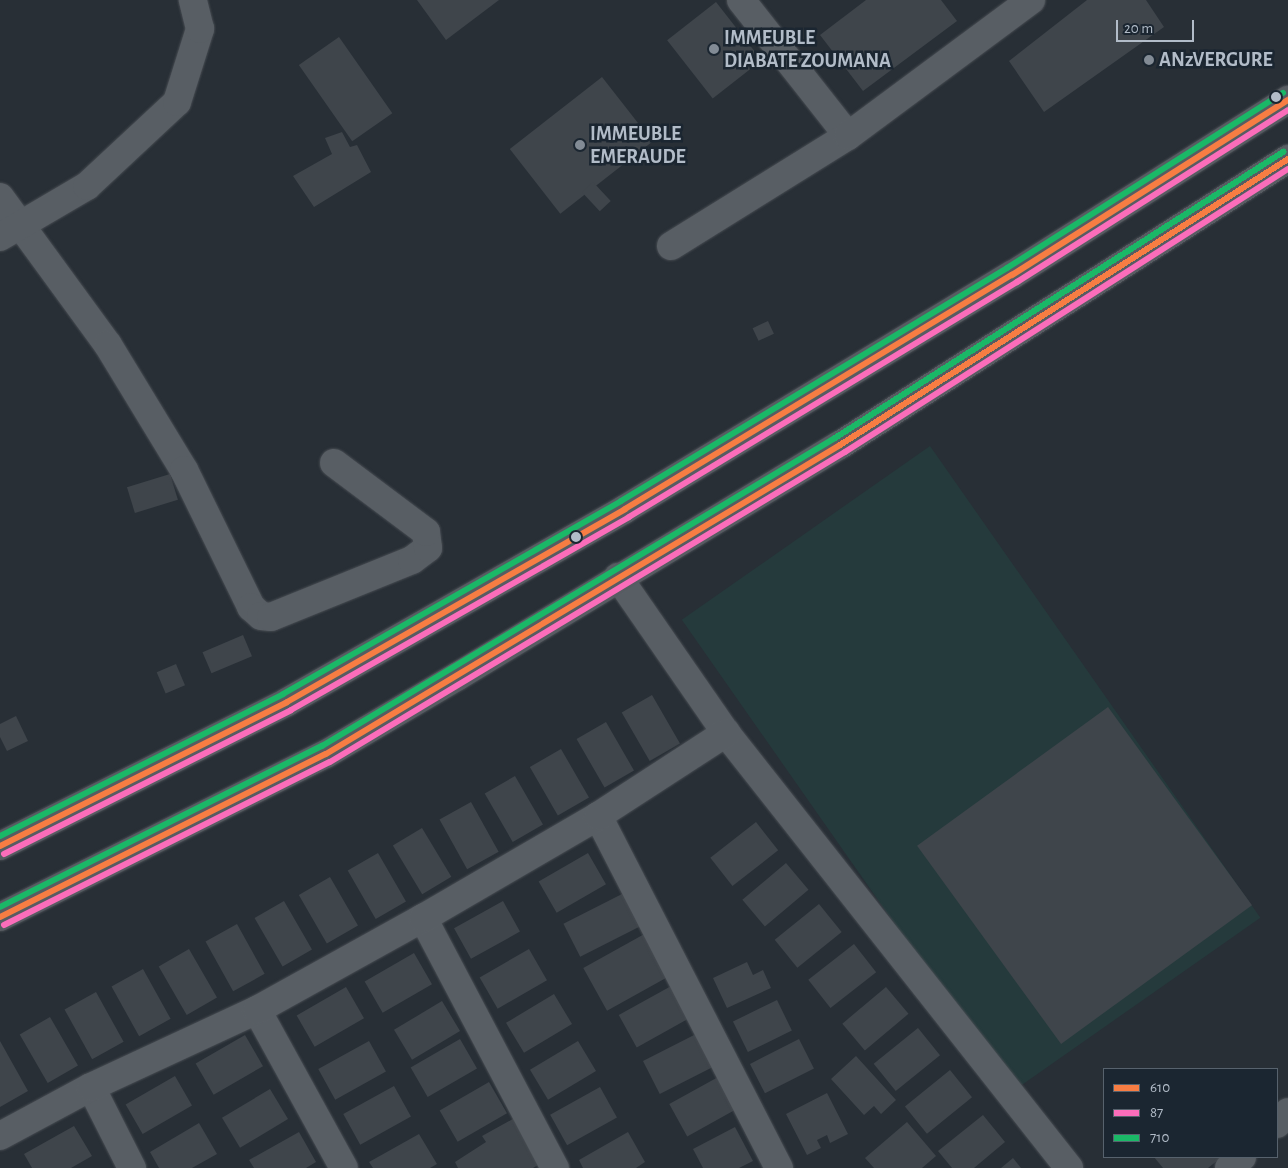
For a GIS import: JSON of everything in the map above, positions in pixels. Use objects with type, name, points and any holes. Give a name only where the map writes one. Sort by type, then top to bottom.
[{"type":"main road","points":[[0,846],[287,702],[625,509],[1012,275],[1288,100]]},
{"type":"main road","points":[[0,917],[326,754],[840,445],[1288,159]]},
{"type":"street","points":[[10,231],[87,186],[177,102],[200,30],[193,0]]},
{"type":"street","points":[[741,0],[848,136]]},
{"type":"street","points":[[671,246],[848,136],[1031,0]]},
{"type":"street","points":[[0,197],[10,231],[108,345],[184,470],[251,607],[261,616],[271,617],[403,564],[428,548],[426,532],[334,463]]},
{"type":"street","points":[[618,577],[726,732],[1069,1168]]},
{"type":"street","points":[[0,1136],[91,1087],[257,1010],[422,918],[598,816],[726,732]]},
{"type":"street","points":[[598,816],[779,1168]]},
{"type":"street","points":[[422,918],[555,1168]]},
{"type":"street","points":[[257,1010],[344,1168]]},
{"type":"street","points":[[91,1087],[132,1168]]},
{"type":"street","points":[[1278,1123],[1288,1112]]},
{"type":"street","points":[[1229,1168],[1241,1158]]},
{"type":"green space","points":[[930,446],[1260,918],[1012,1092],[682,620]]},
{"type":"building","points":[[417,0],[499,0],[446,40]]},
{"type":"building","points":[[866,0],[941,0],[957,21],[863,91],[820,35]]},
{"type":"building","points":[[1087,0],[1146,0],[1164,27],[1044,112],[1009,61]]},
{"type":"building","name":"IMMEUBLE DIABATE ZOUMANA","points":[[716,2],[762,60],[713,98],[667,40]]},
{"type":"building","points":[[339,37],[392,113],[352,141],[299,65]]},
{"type":"building","name":"IMMEUBLE EMERAUDE","points":[[602,77],[652,142],[560,214],[510,149]]},
{"type":"building","points":[[342,132],[350,147],[357,145],[371,172],[314,207],[293,176],[332,154],[325,138]]},
{"type":"building","points":[[593,182],[611,201],[600,211],[582,192]]},
{"type":"building","points":[[768,321],[774,334],[759,341],[753,328]]},
{"type":"building","points":[[170,474],[178,500],[135,513],[127,487]]},
{"type":"building","points":[[243,635],[252,656],[211,673],[202,652]]},
{"type":"building","points":[[176,664],[185,685],[166,693],[157,672]]},
{"type":"building","points":[[652,695],[680,743],[650,761],[622,712]]},
{"type":"building","points":[[1108,707],[1252,905],[1061,1044],[917,846]]},
{"type":"building","points":[[16,716],[28,741],[7,751],[0,737],[0,724]]},
{"type":"building","points":[[606,722],[634,770],[605,787],[577,739]]},
{"type":"building","points":[[561,749],[589,797],[558,815],[530,767]]},
{"type":"building","points":[[515,776],[543,824],[513,842],[485,794]]},
{"type":"building","points":[[471,802],[499,852],[467,869],[440,819]]},
{"type":"building","points":[[756,822],[778,850],[732,886],[710,858]]},
{"type":"building","points":[[422,828],[451,877],[422,894],[393,846]]},
{"type":"building","points":[[378,853],[406,901],[376,919],[348,870]]},
{"type":"building","points":[[588,853],[606,884],[557,913],[539,882]]},
{"type":"building","points":[[786,863],[808,890],[765,926],[742,900]]},
{"type":"building","points":[[330,877],[358,925],[327,943],[299,895]]},
{"type":"building","points":[[624,893],[641,926],[580,957],[563,924]]},
{"type":"building","points":[[284,901],[312,949],[283,966],[255,918]]},
{"type":"building","points":[[503,901],[520,932],[471,959],[454,928]]},
{"type":"building","points":[[819,904],[842,932],[797,968],[775,940]]},
{"type":"building","points":[[237,924],[265,974],[233,991],[206,941]]},
{"type":"building","points":[[648,932],[672,975],[607,1011],[583,968]]},
{"type":"building","points":[[854,944],[876,972],[830,1008],[808,980]]},
{"type":"building","points":[[189,949],[217,997],[187,1015],[159,967]]},
{"type":"building","points":[[529,949],[547,980],[498,1009],[480,978]]},
{"type":"building","points":[[414,953],[432,984],[383,1013],[365,982]]},
{"type":"building","points":[[747,962],[753,975],[763,970],[771,988],[727,1008],[713,978]]},
{"type":"building","points":[[143,969],[171,1019],[139,1036],[112,986]]},
{"type":"building","points":[[673,985],[691,1017],[637,1047],[619,1015]]},
{"type":"building","points":[[346,987],[364,1018],[315,1047],[297,1015]]},
{"type":"building","points":[[886,987],[908,1014],[865,1050],[842,1024]]},
{"type":"building","points":[[96,992],[124,1042],[92,1059],[65,1009]]},
{"type":"building","points":[[554,994],[572,1024],[524,1053],[506,1023]]},
{"type":"building","points":[[777,1000],[792,1031],[748,1052],[733,1021]]},
{"type":"building","points":[[442,1001],[460,1031],[412,1060],[394,1030]]},
{"type":"building","points":[[50,1017],[78,1065],[48,1083],[20,1034]]},
{"type":"building","points":[[918,1028],[940,1055],[896,1091],[874,1064]]},
{"type":"building","points":[[700,1032],[717,1065],[660,1094],[643,1061]]},
{"type":"building","points":[[245,1035],[263,1066],[214,1095],[196,1064]]},
{"type":"building","points":[[460,1039],[477,1068],[428,1097],[411,1068]]},
{"type":"building","points":[[799,1039],[814,1068],[765,1093],[750,1064]]},
{"type":"building","points":[[0,1041],[28,1091],[0,1107]]},
{"type":"building","points":[[369,1041],[386,1072],[335,1100],[318,1069]]},
{"type":"building","points":[[578,1041],[596,1071],[548,1100],[530,1070]]},
{"type":"building","points":[[856,1056],[896,1100],[881,1114],[874,1106],[864,1115],[831,1079]]},
{"type":"building","points":[[950,1070],[972,1097],[927,1134],[905,1107]]},
{"type":"building","points":[[175,1076],[192,1105],[143,1134],[126,1104]]},
{"type":"building","points":[[720,1076],[738,1108],[687,1136],[669,1104]]},
{"type":"building","points":[[489,1082],[507,1113],[458,1142],[440,1110]]},
{"type":"building","points":[[394,1086],[411,1117],[360,1145],[343,1114]]},
{"type":"building","points":[[600,1087],[617,1118],[567,1145],[550,1115]]},
{"type":"building","points":[[270,1089],[288,1119],[240,1148],[222,1118]]},
{"type":"building","points":[[827,1093],[848,1134],[830,1143],[827,1135],[817,1140],[821,1148],[807,1155],[786,1114]]},
{"type":"building","points":[[520,1115],[545,1161],[533,1168],[458,1168],[455,1162],[486,1142],[482,1136]]},
{"type":"building","points":[[983,1115],[1005,1142],[974,1168],[952,1168],[938,1151]]},
{"type":"building","points":[[907,1122],[936,1156],[922,1168],[874,1168],[865,1158]]},
{"type":"building","points":[[199,1123],[217,1154],[192,1168],[159,1168],[150,1152]]},
{"type":"building","points":[[74,1126],[92,1156],[71,1168],[32,1168],[24,1154]]},
{"type":"building","points":[[735,1127],[753,1161],[739,1168],[703,1168],[693,1149]]},
{"type":"building","points":[[299,1132],[316,1162],[306,1168],[254,1168],[249,1160]]},
{"type":"building","points":[[628,1132],[645,1162],[636,1168],[583,1168],[579,1160]]},
{"type":"building","points":[[419,1134],[437,1164],[430,1168],[373,1168],[369,1162]]},
{"type":"building","points":[[1013,1158],[1021,1168],[1001,1168]]},
{"type":"building","points":[[1155,1158],[1221,1158],[1208,1168],[1163,1168]]},
{"type":"transit line","name":"710","points":[[0,836],[283,694],[621,501],[1007,268],[1283,93]]},
{"type":"transit line","name":"610","points":[[0,846],[287,702],[625,509],[1012,275],[1288,100]]},
{"type":"transit line","name":"87","points":[[4,854],[291,710],[629,517],[1017,282],[1288,110]]},
{"type":"transit line","name":"710","points":[[0,907],[322,746],[835,438],[1283,152]]},
{"type":"transit line","name":"610","points":[[0,917],[326,754],[840,445],[1288,159]]},
{"type":"transit line","name":"87","points":[[4,925],[330,762],[845,452],[1288,169]]},
{"type":"place","name":"IMMEUBLE DIABATE ZOUMANA","points":[[714,49]]},
{"type":"place","name":"ANzVERGURE","points":[[1149,60]]},
{"type":"place","name":"IMMEUBLE EMERAUDE","points":[[580,145]]}]
